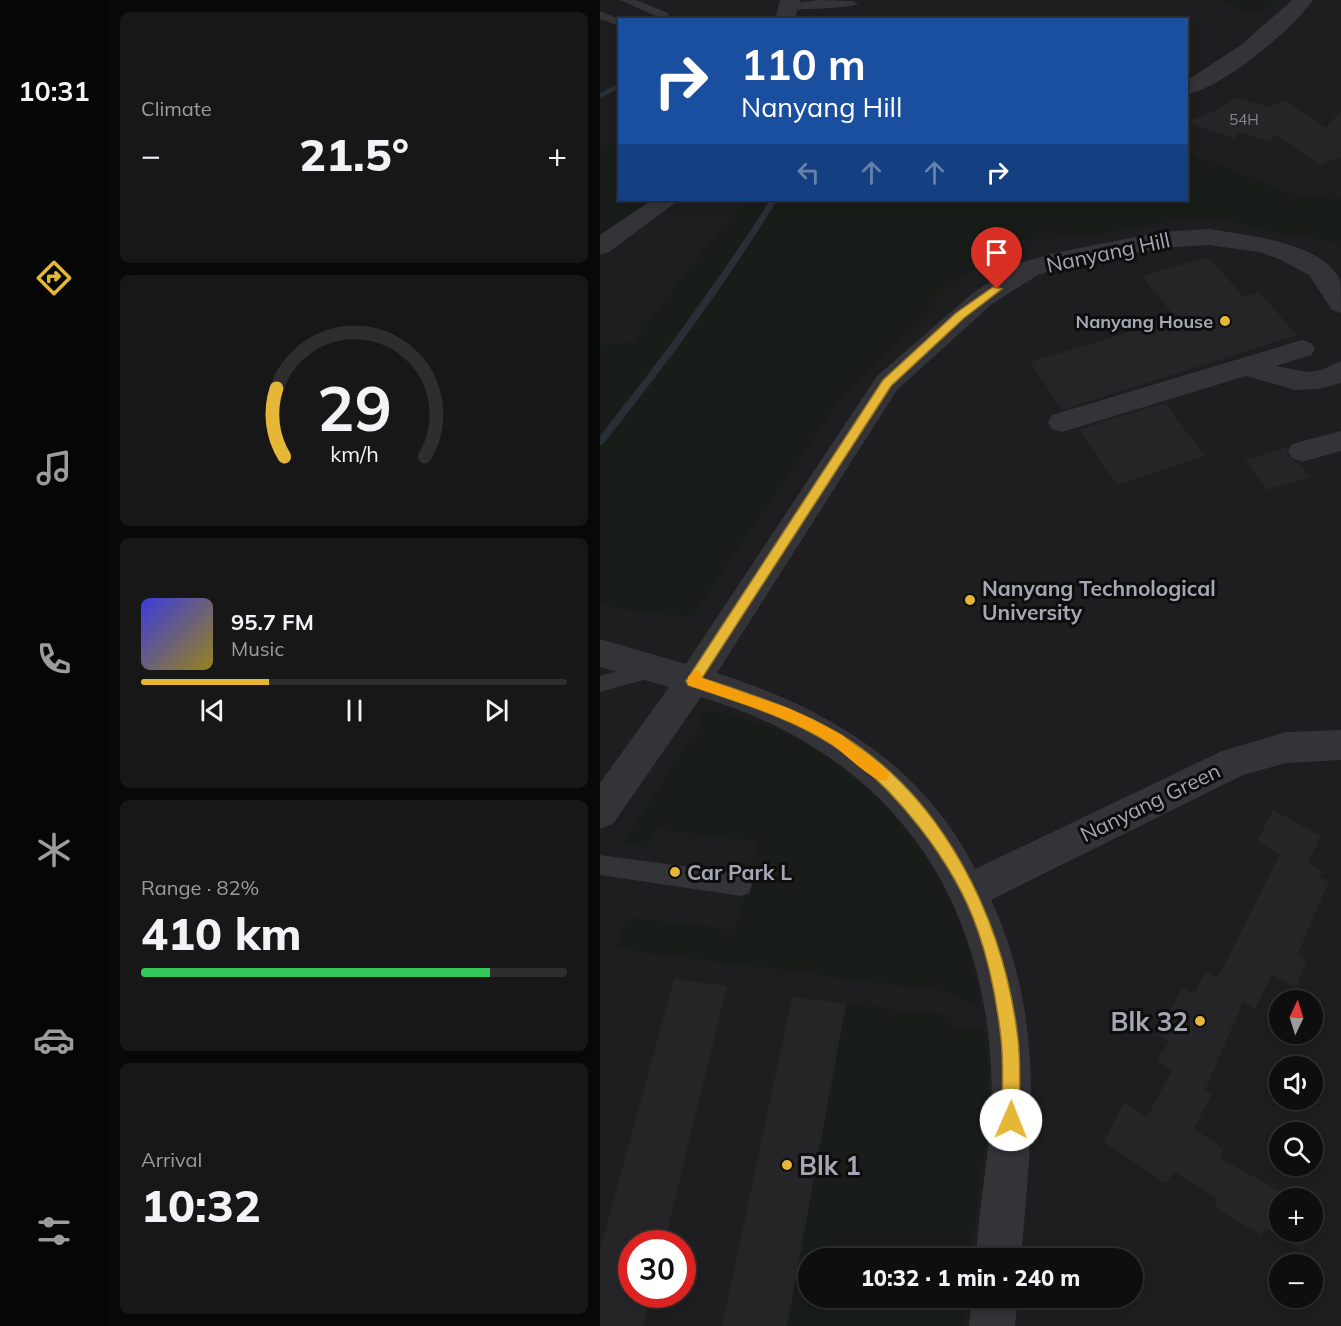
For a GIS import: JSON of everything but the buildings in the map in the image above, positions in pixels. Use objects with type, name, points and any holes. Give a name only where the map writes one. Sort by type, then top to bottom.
[{"type":"street","points":[[1188,88],[1200,83],[1267,34],[1292,14],[1303,0]]},
{"type":"street","points":[[600,247],[666,201]]},
{"type":"street","name":"Nanyang Hill","points":[[600,812],[693,681],[887,383],[960,316],[1029,269],[1063,259],[1161,240],[1197,237],[1232,239],[1288,253],[1318,269],[1334,288],[1341,304]]},
{"type":"street","points":[[1062,422],[1302,349]]},
{"type":"street","points":[[1249,366],[1272,377],[1291,381],[1317,379],[1341,370]]},
{"type":"street","points":[[1302,451],[1341,441]]},
{"type":"street","points":[[600,653],[693,681],[783,712],[837,740],[856,753],[917,811],[934,832],[969,892],[985,928],[1002,988],[1012,1069],[1011,1120],[999,1248]]},
{"type":"street","name":"Nanyang Green","points":[[969,892],[1249,755],[1285,746],[1341,745]]},
{"type":"street","points":[[992,1326],[994,1308]]},
{"type":"lane","points":[[626,0],[664,15],[664,18]]},
{"type":"lane","points":[[791,12],[822,3],[852,4]]},
{"type":"lane","points":[[600,15],[618,22]]},
{"type":"lane","points":[[600,684],[655,669]]},
{"type":"lane","points":[[600,865],[741,885]]},
{"type":"shaded area","name":"Nanyang Technological University","points":[[600,0],[1341,0],[1341,1326],[600,1326]]},
{"type":"shaded area","points":[[1217,0],[1275,0],[1258,15]]},
{"type":"shaded area","points":[[600,145],[618,146],[618,201],[653,201],[600,235]]},
{"type":"shaded area","points":[[1188,152],[1296,196],[1341,199],[1341,242],[1283,234],[1221,219],[1175,220],[1088,236],[1014,240],[950,286],[842,397],[691,617],[600,605],[600,345],[632,343],[746,201],[1188,201]]},
{"type":"shaded area","points":[[711,711],[763,725],[811,748],[855,779],[894,816],[927,859],[952,906],[971,957],[980,1009],[946,991],[616,948],[628,918],[735,930],[758,841],[655,829],[647,847],[623,843],[690,739],[703,728],[699,714]]},
{"type":"shaded area","points":[[846,1004],[950,1016],[951,1028],[983,1028],[987,1056],[987,1114],[972,1248],[801,1248]]},
{"type":"shaded area","points":[[798,1266],[798,1308],[966,1308],[963,1326],[787,1326]]},
{"type":"waterway","points":[[600,96],[618,86]]},
{"type":"waterway","points":[[600,442],[713,294],[772,201]]},
{"type":"slow traffic","points":[[696,676],[693,681],[783,712],[809,724],[856,753],[882,775]]},
{"type":"place","name":"Nanyang House","points":[[1225,321]]},
{"type":"place","name":"Nanyang Technological University","points":[[970,600]]},
{"type":"place","name":"Car Park L","points":[[675,872]]},
{"type":"place","name":"Blk 32","points":[[1200,1021]]},
{"type":"place","name":"Blk 1","points":[[787,1165]]},
{"type":"route","points":[[997,289],[960,316],[887,383],[693,681],[783,712],[837,740],[856,753],[894,787],[934,832],[969,892],[985,928],[994,957],[1002,988],[1009,1039],[1012,1069],[1011,1120]]}]
